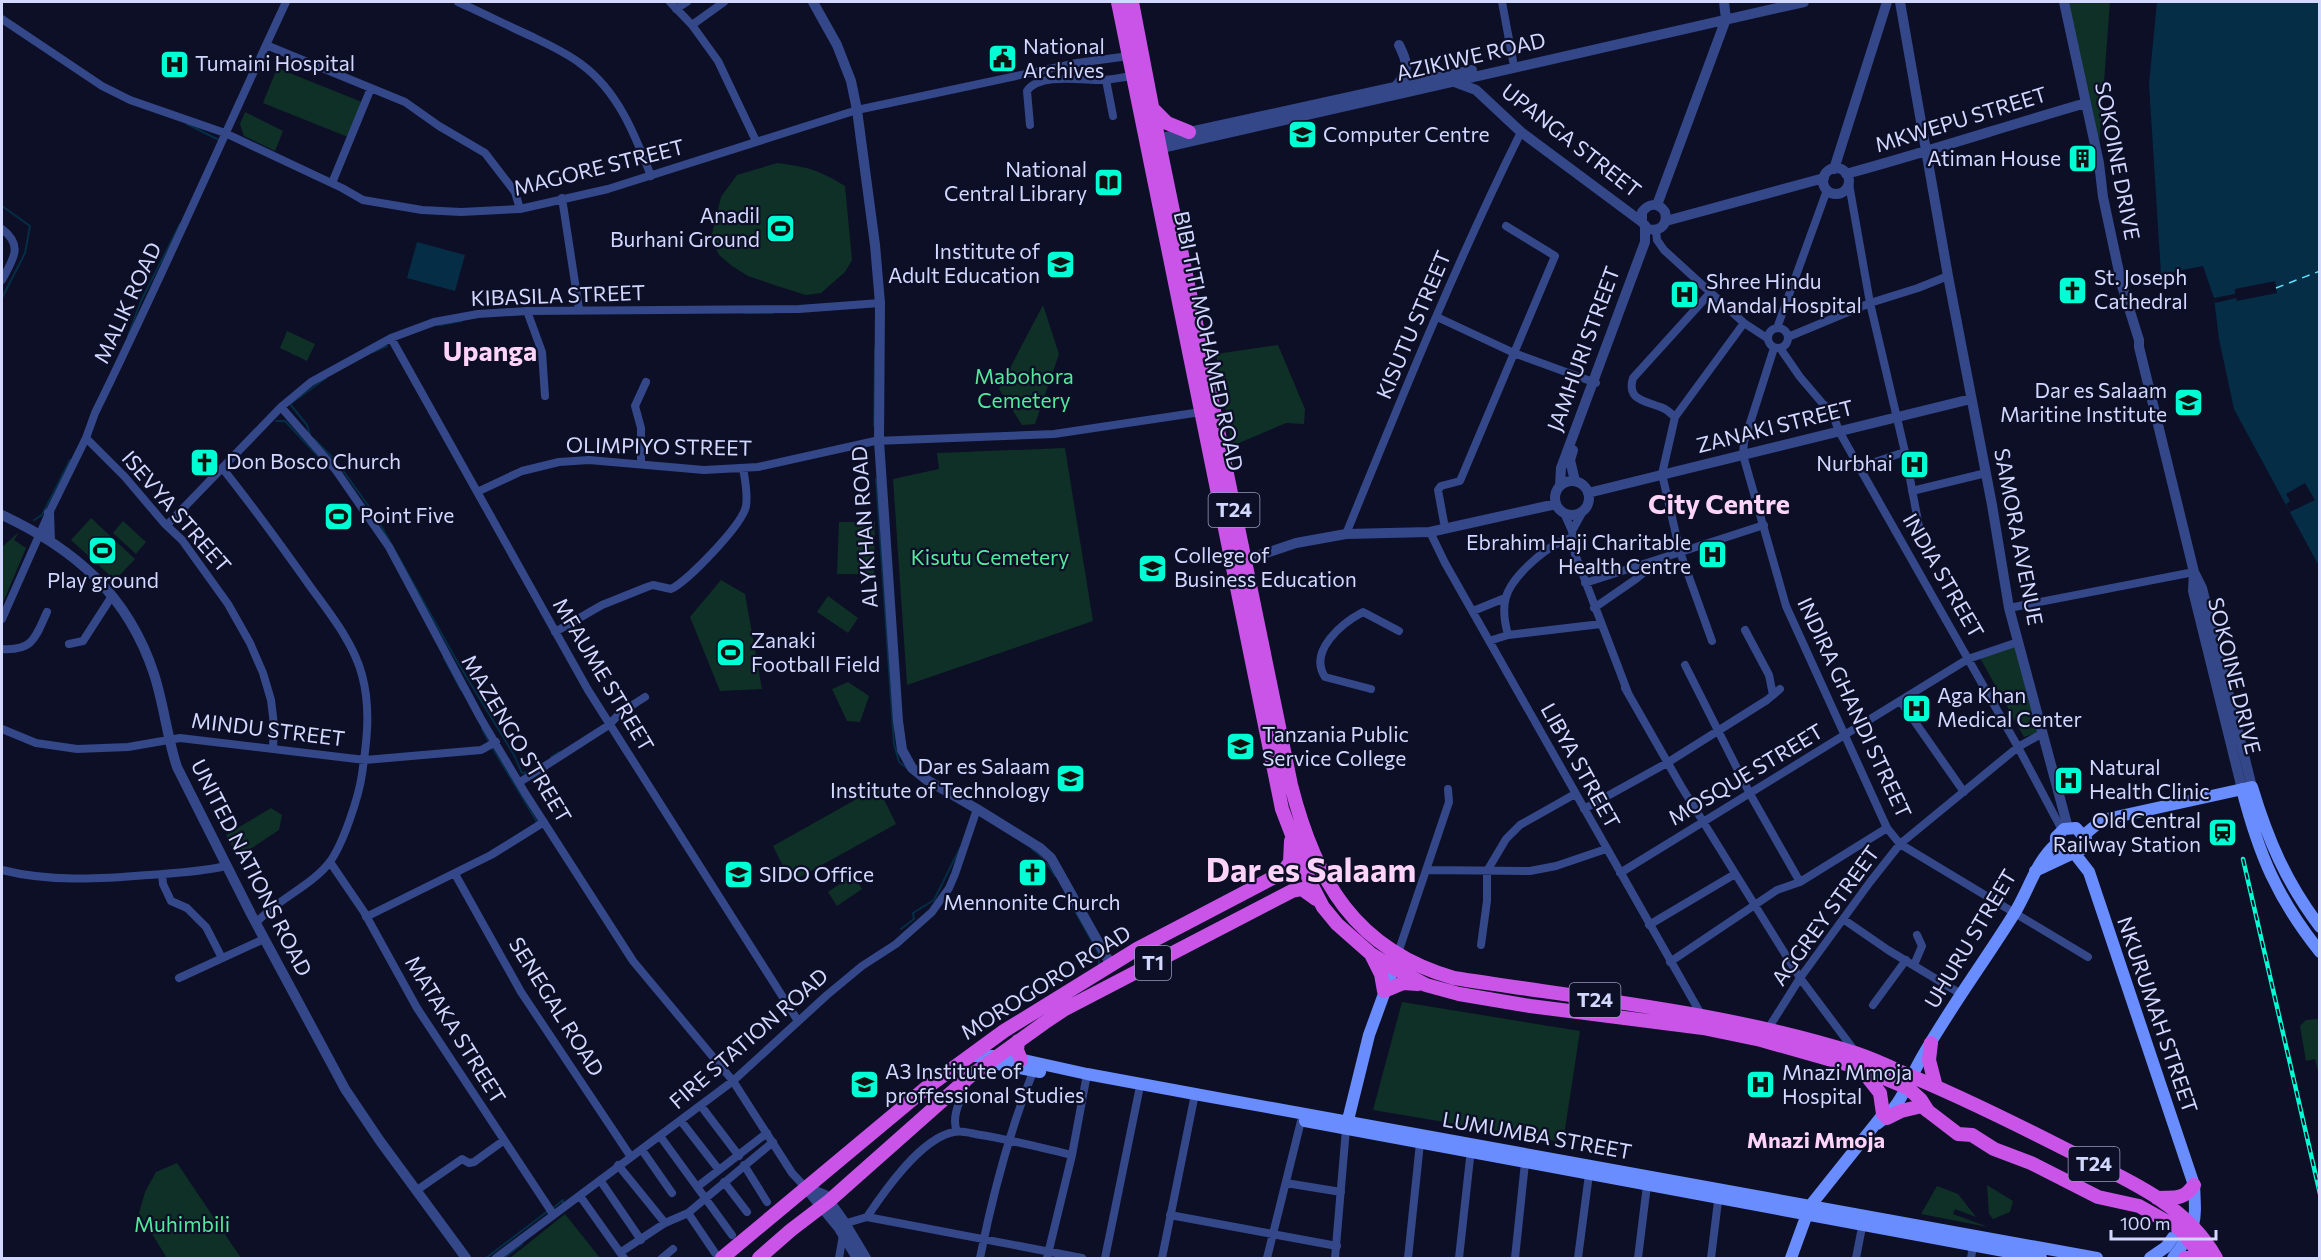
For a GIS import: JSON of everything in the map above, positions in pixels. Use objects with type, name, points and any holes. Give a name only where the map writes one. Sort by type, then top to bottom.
[{"type":"highway","name":"BIBI TITI MOHAMED ROAD","points":[[1118,2],[1133,76],[1153,145],[1239,562],[1276,781],[1291,836],[1323,907],[1351,938],[1371,954],[1395,962],[1454,978],[1702,1016],[1860,1068],[1936,1087],[2143,1188],[2157,1198],[2187,1228]]},
{"type":"highway","name":"BIBI TITI MOHAMED ROAD","points":[[1132,2],[1152,108],[1153,145],[1201,411],[1291,785],[1309,844],[1326,880],[1355,919],[1395,962],[1426,985],[1459,994],[1764,1035],[1857,1054],[1907,1081],[1928,1111],[1958,1134],[1972,1135],[1994,1149],[2031,1163],[2098,1197],[2139,1206],[2187,1228]]},
{"type":"highway","points":[[1152,108],[1159,117],[1174,127],[1189,132]]},
{"type":"highway","name":"MOROGORO ROAD","points":[[719,1256],[935,1081],[1004,1031],[1137,949],[1282,873],[1290,862],[1291,836]]},
{"type":"highway","name":"MOROGORO ROAD","points":[[759,1258],[826,1203],[969,1077],[1065,1009],[1292,891],[1302,889],[1309,892],[1323,907]]},
{"type":"highway","points":[[1371,954],[1380,970],[1384,991],[1403,983],[1426,985]]},
{"type":"highway","points":[[1018,1041],[1017,1050],[1021,1060]]},
{"type":"highway","points":[[1931,1043],[1929,1059],[1936,1087]]},
{"type":"highway","points":[[1860,1068],[1880,1093],[1882,1119],[1922,1106],[1928,1111]]},
{"type":"highway","points":[[2157,1198],[2178,1198],[2194,1189]]},
{"type":"highway","name":"T24","points":[[2187,1228],[2203,1258]]},
{"type":"highway","name":"T24","points":[[2187,1228],[2208,1244],[2216,1258]]},
{"type":"highway","points":[[2184,1258],[2193,1258]]},
{"type":"main road","points":[[2084,835],[2102,820],[2247,788]]},
{"type":"main road","points":[[2247,788],[2278,862],[2319,927]]},
{"type":"main road","points":[[2247,788],[2254,834],[2268,871],[2289,910],[2319,952]]},
{"type":"main road","points":[[2035,870],[2075,853],[2086,839],[2076,828],[2065,829],[2056,837],[2059,851],[2075,853]]},
{"type":"main road","name":"UHURU STREET","points":[[1791,1258],[1808,1210],[1882,1119],[2015,912],[2044,855],[2056,843]]},
{"type":"main road","name":"NKURUMAH STREET","points":[[2075,853],[2088,872],[2194,1189],[2196,1217],[2187,1228]]},
{"type":"main road","points":[[1347,1125],[1368,1035],[1395,962]]},
{"type":"main road","name":"LUMUMBA STREET","points":[[971,1056],[1863,1220],[2041,1258]]},
{"type":"main road","name":"LUMUMBA STREET","points":[[993,1059],[1021,1060],[1035,1067]]},
{"type":"main road","name":"LUMUMBA STREET","points":[[1087,1078],[1139,1091],[1194,1098],[1301,1121],[1347,1125],[1420,1143],[1471,1148],[1525,1162],[1647,1185],[1719,1194]]},
{"type":"main road","name":"LUMUMBA STREET","points":[[1863,1220],[1972,1252],[2097,1258]]},
{"type":"main road","points":[[2151,1258],[2187,1228]]},
{"type":"main road","points":[[2173,1258],[2187,1228]]},
{"type":"street","name":"MALIK ROAD","points":[[2,619],[285,2]]},
{"type":"street","points":[[458,2],[561,51],[582,64],[603,85],[623,113],[634,133],[651,176]]},
{"type":"street","points":[[669,2],[692,25],[724,71],[756,141]]},
{"type":"street","points":[[676,9],[687,2]]},
{"type":"street","points":[[692,25],[724,2]]},
{"type":"street","name":"ALYKHAN ROAD","points":[[813,2],[846,64],[857,110],[878,263],[879,441],[898,721],[902,750],[912,768],[927,780],[1040,848],[1051,858],[1111,966]]},
{"type":"street","points":[[1502,2],[1513,61]]},
{"type":"street","points":[[1657,205],[1726,17],[1724,2]]},
{"type":"street","name":"AZIKIWE ROAD","points":[[1153,145],[1189,132],[1395,87],[1485,74],[1782,2]]},
{"type":"street","name":"AZIKIWE ROAD","points":[[1153,145],[1448,79],[1513,61],[1804,2]]},
{"type":"street","points":[[1834,169],[1887,2]]},
{"type":"street","name":"SAMORA AVENUE","points":[[1900,2],[2009,608],[2043,733],[2065,829]]},
{"type":"street","name":"SOKOINE DRIVE","points":[[2064,2],[2099,164],[2103,197],[2122,286],[2139,340],[2194,572],[2193,591],[2247,788]]},
{"type":"street","name":"MAGORE STREET","points":[[2,20],[102,86],[130,100],[225,133],[363,200],[413,208],[461,212],[520,209],[608,189],[857,110],[1077,63],[1129,56]]},
{"type":"street","points":[[266,45],[405,102],[439,126],[485,153],[515,192],[520,209]]},
{"type":"street","points":[[1395,87],[1407,68],[1399,45]]},
{"type":"street","points":[[1476,90],[1478,82],[1485,74]]},
{"type":"street","points":[[1030,125],[1027,100],[1030,87],[1037,83],[1065,78],[1106,80],[1133,76]]},
{"type":"street","name":"UPANGA STREET","points":[[1448,79],[1476,90],[1521,132],[1647,224]]},
{"type":"street","points":[[1106,80],[1113,116]]},
{"type":"street","points":[[332,183],[371,88]]},
{"type":"street","name":"MKWEPU STREET","points":[[1827,190],[1833,194],[1841,193],[1848,179],[1970,136],[2086,103]]},
{"type":"street","name":"KISUTU STREET","points":[[1346,534],[1407,382],[1488,199],[1521,132]]},
{"type":"street","points":[[1666,221],[1824,178],[1834,169],[1841,170],[1848,179],[1870,303],[1905,452],[1920,532]]},
{"type":"street","points":[[1777,328],[1827,190],[1824,178]]},
{"type":"street","points":[[562,198],[579,309]]},
{"type":"street","points":[[1647,224],[1662,228],[1666,221],[1665,212],[1657,205],[1651,205],[1647,224],[1664,250],[1744,323],[1767,338],[1770,345],[1777,348]]},
{"type":"street","name":"JAMHURI STREET","points":[[1560,485],[1561,468],[1650,243],[1647,224]]},
{"type":"street","points":[[1445,528],[1438,490],[1441,486],[1460,481],[1555,256],[1506,226]]},
{"type":"street","points":[[2,229],[12,237],[15,246],[2,280]]},
{"type":"street","points":[[1743,455],[1744,442],[1777,348],[1787,343],[1788,338],[1870,303],[1948,276]]},
{"type":"street","points":[[1675,417],[1666,409],[1634,397],[1631,389],[1632,378],[1711,292]]},
{"type":"street","name":"KIBASILA STREET","points":[[167,525],[281,407],[311,382],[391,338],[434,322],[478,314],[526,310],[798,309],[880,303]]},
{"type":"street","points":[[526,310],[542,352],[545,396]]},
{"type":"street","points":[[1437,317],[1514,353],[1594,382]]},
{"type":"street","points":[[1712,641],[1680,552],[1662,474],[1675,417],[1744,323]]},
{"type":"street","points":[[1767,338],[1770,331],[1782,328],[1788,338]]},
{"type":"street","name":"MFAUME STREET","points":[[391,338],[609,724],[798,1021]]},
{"type":"street","name":"INDIA STREET","points":[[1777,348],[1823,404],[1832,410],[1839,431],[2065,829]]},
{"type":"street","points":[[641,464],[641,428],[635,406],[646,382]]},
{"type":"street","name":"JAMHURI STREET","points":[[1575,481],[1570,460],[1594,382]]},
{"type":"street","name":"ZANAKI STREET","points":[[1588,493],[1971,399]]},
{"type":"street","name":"MAZENGO STREET","points":[[281,407],[347,485],[388,547],[481,719],[633,962],[733,1081],[792,1173],[805,1187]]},
{"type":"street","name":"OLIMPIYO STREET","points":[[477,492],[522,471],[560,462],[589,460],[704,470],[743,468],[795,460],[879,441],[1054,434],[1201,411]]},
{"type":"street","name":"ISEVYA STREET","points":[[86,438],[182,540],[228,604],[263,673],[271,700],[274,725],[273,748]]},
{"type":"street","points":[[1858,465],[1868,465],[1879,459],[1905,452]]},
{"type":"street","name":"INDIRA GHANDI STREET","points":[[1743,455],[1786,606],[1887,828],[1900,844],[2088,957]]},
{"type":"street","points":[[555,632],[609,602],[653,585],[671,590],[683,581],[726,537],[743,514],[746,497],[743,468]]},
{"type":"street","points":[[223,469],[324,605],[353,652],[362,673],[368,701],[360,788],[353,811],[330,862],[256,922]]},
{"type":"street","points":[[1912,491],[1986,473]]},
{"type":"street","points":[[1508,636],[1505,623],[1505,598],[1510,588],[1536,559],[1555,543],[1572,535],[1588,502],[1588,493],[1584,486],[1575,481],[1567,481],[1560,485],[1555,494],[1556,504],[1564,513],[1572,535],[1575,554],[1585,583],[1627,691],[1667,763],[1800,978],[1857,1054]]},
{"type":"street","points":[[1239,562],[1296,543],[1346,534],[1430,532],[1556,504]]},
{"type":"street","points":[[1564,513],[1574,515],[1583,511]]},
{"type":"street","points":[[49,513],[50,540]]},
{"type":"street","name":"UNITED NATIONS ROAD","points":[[2,515],[40,533],[93,573],[131,622],[145,649],[155,676],[168,740],[177,768],[264,939],[345,1089],[380,1141],[466,1258]]},
{"type":"street","points":[[1585,583],[1764,525]]},
{"type":"street","name":"LIBYA STREET","points":[[1430,532],[1489,641],[1702,1016]]},
{"type":"street","points":[[1594,608],[1663,557]]},
{"type":"street","points":[[2009,608],[2194,572]]},
{"type":"street","points":[[69,644],[83,641],[112,596]]},
{"type":"street","points":[[1473,611],[1505,598]]},
{"type":"street","points":[[2,649],[26,646],[31,643],[47,612]]},
{"type":"street","points":[[1371,689],[1325,677],[1320,663],[1325,646],[1344,625],[1363,612],[1399,631]]},
{"type":"street","points":[[1489,641],[1508,636],[1601,624]]},
{"type":"street","points":[[1584,809],[1667,763],[1776,692],[1745,630]]},
{"type":"street","name":"MOSQUE STREET","points":[[1620,873],[1968,659],[2018,642]]},
{"type":"street","points":[[1685,665],[1750,794],[1800,882]]},
{"type":"street","points":[[520,782],[609,724],[620,713],[645,696]]},
{"type":"street","points":[[1901,702],[1964,792]]},
{"type":"street","name":"MINDU STREET","points":[[2,729],[36,742],[77,749],[128,747],[168,740],[194,739],[364,760],[481,750],[496,742]]},
{"type":"street","name":"AGGREY STREET","points":[[1764,1035],[1800,978],[1900,844],[2018,747],[2043,733]]},
{"type":"street","points":[[1395,962],[1449,802],[1448,789]]},
{"type":"street","points":[[1481,945],[1487,872],[1514,829],[1575,794]]},
{"type":"street","name":"FIRE STATION ROAD","points":[[496,1258],[733,1081],[842,983],[896,944],[932,912],[949,888],[977,809]]},
{"type":"street","points":[[366,917],[491,855],[544,822]]},
{"type":"street","points":[[1670,962],[1776,890],[1800,882],[1887,828]]},
{"type":"street","points":[[1426,870],[1530,871],[1556,866],[1606,849]]},
{"type":"street","name":"MATAKA STREET","points":[[330,862],[366,917],[417,1008],[553,1214]]},
{"type":"street","points":[[2,870],[27,877],[74,879],[194,873],[226,866]]},
{"type":"street","points":[[162,874],[163,884],[171,901],[188,908],[206,927],[222,958]]},
{"type":"street","name":"SENEGAL ROAD","points":[[455,874],[521,992],[631,1157]]},
{"type":"street","points":[[1649,925],[1736,874]]},
{"type":"street","points":[[1843,919],[1961,994]]},
{"type":"street","points":[[1873,1005],[1922,946],[1917,935]]},
{"type":"street","points":[[179,978],[264,939]]},
{"type":"street","points":[[980,1258],[1008,1140],[1035,1067]]},
{"type":"street","points":[[957,1131],[954,1124],[955,1116],[969,1077]]},
{"type":"street","points":[[1047,1256],[1072,1155],[1087,1078]]},
{"type":"street","points":[[1105,1258],[1139,1091]]},
{"type":"street","points":[[1161,1258],[1194,1098]]},
{"type":"street","points":[[701,1106],[739,1156]]},
{"type":"street","points":[[681,1121],[719,1170]]},
{"type":"street","points":[[1267,1258],[1301,1121]]},
{"type":"street","points":[[1335,1258],[1347,1125]]},
{"type":"street","points":[[842,1228],[867,1217],[891,1181],[935,1138],[957,1131],[1072,1155]]},
{"type":"street","points":[[697,1186],[767,1133]]},
{"type":"street","points":[[660,1136],[732,1235]]},
{"type":"street","points":[[420,1188],[462,1159],[469,1163],[474,1162],[503,1141]]},
{"type":"street","points":[[580,1196],[623,1255],[641,1239],[665,1223],[688,1214],[773,1142]]},
{"type":"street","points":[[1408,1258],[1420,1143]]},
{"type":"street","points":[[1459,1258],[1471,1148]]},
{"type":"street","points":[[642,1150],[672,1193]]},
{"type":"street","points":[[1515,1258],[1525,1162]]},
{"type":"street","points":[[618,1165],[665,1223]]},
{"type":"street","points":[[744,1165],[767,1202]]},
{"type":"street","points":[[1578,1258],[1589,1174]]},
{"type":"street","points":[[600,1179],[641,1239]]},
{"type":"street","points":[[724,1182],[747,1212]]},
{"type":"street","points":[[1286,1183],[1341,1191]]},
{"type":"street","points":[[1638,1258],[1647,1185]]},
{"type":"street","points":[[805,1187],[825,1195],[826,1203],[842,1228],[866,1258]]},
{"type":"street","points":[[1711,1258],[1719,1194]]},
{"type":"street","points":[[688,1214],[719,1256]]},
{"type":"street","points":[[1170,1215],[1336,1245]]},
{"type":"street","points":[[867,1217],[984,1239],[1047,1256],[1082,1258]]},
{"type":"street","points":[[1856,1258],[1863,1220]]},
{"type":"street","points":[[839,1258],[842,1228]]},
{"type":"street","points":[[842,1228],[857,1258]]},
{"type":"street","points":[[662,1258],[673,1249]]},
{"type":"green space","points":[[2067,2],[2110,2],[2099,148]]},
{"type":"green space","points":[[277,68],[362,102],[348,137],[263,103]]},
{"type":"green space","points":[[245,112],[283,131],[275,151],[244,136],[240,124]]},
{"type":"green space","name":"Anadil Burhani Ground","points":[[777,163],[813,170],[845,186],[852,260],[845,272],[821,293],[806,295],[748,276],[719,255],[711,238],[721,197],[737,175]]},
{"type":"green space","name":"Mabohora Cemetery","points":[[1043,305],[1059,354],[1035,424],[1022,425],[999,389]]},
{"type":"green space","points":[[287,331],[315,344],[307,361],[280,348]]},
{"type":"green space","points":[[1278,345],[1305,409],[1304,424],[1286,423],[1232,446],[1216,354]]},
{"type":"green space","name":"Kisutu Cemetery","points":[[1065,448],[1093,621],[907,685],[893,479],[939,469],[937,453]]},
{"type":"green space","name":"Play ground","points":[[91,518],[135,559],[115,580],[71,540]]},
{"type":"green space","points":[[123,521],[146,542],[136,554],[113,533]]},
{"type":"green space","points":[[839,522],[875,522],[874,574],[837,574]]},
{"type":"green space","points":[[19,532],[14,540],[26,548],[2,605],[2,547]]},
{"type":"green space","name":"Zanaki Football Field","points":[[721,580],[745,594],[762,689],[720,691],[690,617]]},
{"type":"green space","points":[[828,596],[858,618],[848,633],[817,612]]},
{"type":"green space","points":[[2015,645],[2039,732],[2024,737],[1980,658]]},
{"type":"green space","points":[[848,682],[869,696],[860,722],[847,721],[832,689]]},
{"type":"green space","points":[[878,787],[896,824],[791,882],[773,846]]},
{"type":"green space","points":[[271,808],[282,815],[279,830],[238,857],[226,835]]},
{"type":"green space","points":[[853,875],[862,889],[837,906],[828,892]]},
{"type":"green space","points":[[1402,1002],[1580,1031],[1563,1142],[1373,1110]]},
{"type":"green space","points":[[2320,1019],[2319,1076],[2315,1059],[2306,1061],[2300,1026],[2306,1020]]},
{"type":"green space","name":"Muhimbili","points":[[177,1163],[241,1258],[167,1258],[139,1213],[145,1192],[156,1172]]},
{"type":"green space","points":[[1987,1185],[2013,1201],[2010,1212],[1993,1219],[1989,1214]]},
{"type":"green space","points":[[1937,1186],[1958,1194],[1976,1217],[1955,1209],[1953,1214],[1988,1227],[1921,1214]]},
{"type":"green space","points":[[565,1214],[600,1258],[510,1258]]},
{"type":"water","points":[[2157,2],[2319,2],[2319,566],[2234,409],[2219,339],[2214,298],[2203,266],[2161,274],[2149,84]]},
{"type":"water","points":[[417,242],[465,255],[455,291],[407,278]]},
{"type":"pier","points":[[2275,281],[2277,293],[2215,303],[2214,298],[2235,294],[2235,289]]},
{"type":"pier","points":[[2305,483],[2315,500],[2290,512],[2286,504],[2290,501],[2286,494]]},
{"type":"waterway","points":[[187,124],[219,140]]},
{"type":"waterway","points":[[2,206],[30,226],[25,253],[2,298]]},
{"type":"waterway","points":[[128,336],[141,301],[180,224]]},
{"type":"waterway","points":[[745,313],[772,313]]},
{"type":"waterway","points":[[440,325],[462,321]]},
{"type":"waterway","points":[[373,352],[387,346]]},
{"type":"waterway","points":[[874,426],[875,348]]},
{"type":"waterway","points":[[310,435],[307,425],[290,404],[326,378]]},
{"type":"waterway","points":[[276,421],[285,421],[329,468]]},
{"type":"waterway","points":[[314,439],[336,461],[375,515],[458,663],[514,755],[522,773],[529,772]]},
{"type":"waterway","points":[[34,520],[42,515],[70,460]]},
{"type":"waterway","points":[[876,479],[894,744],[899,762],[907,768]]},
{"type":"waterway","points":[[444,658],[461,690]]},
{"type":"waterway","points":[[482,729],[489,742]]},
{"type":"waterway","points":[[492,747],[537,822]]},
{"type":"waterway","points":[[551,757],[559,752]]},
{"type":"waterway","points":[[901,929],[914,919],[913,913],[934,900],[960,848]]},
{"type":"waterway","points":[[1032,849],[1043,858],[1055,876]]},
{"type":"waterway","points":[[1071,904],[1099,954],[1099,966]]},
{"type":"waterway","points":[[553,1208],[563,1200],[563,1205]]},
{"type":"waterway","points":[[486,1258],[548,1211]]},
{"type":"waterway","points":[[504,1258],[522,1244]]},
{"type":"ferry route","points":[[2276,288],[2320,271]]},
{"type":"railway","points":[[2243,859],[2320,1194]]},
{"type":"place","name":"National Archives","points":[[1002,59]]},
{"type":"place","name":"Tumaini Hospital","points":[[174,64]]},
{"type":"place","name":"Computer Centre","points":[[1302,135]]},
{"type":"place","name":"Atiman House","points":[[2082,159]]},
{"type":"place","name":"National Central Library","points":[[1108,182]]},
{"type":"place","name":"Anadil Burhani Ground","points":[[781,228]]},
{"type":"place","name":"Institute of Adult Education","points":[[1061,264]]},
{"type":"place","name":"St. Joseph Cathedral","points":[[2073,290]]},
{"type":"place","name":"Shree Hindu Mandal Hospital","points":[[1685,294]]},
{"type":"place","name":"Dar es Salaam Maritine Institute","points":[[2188,403]]},
{"type":"place","name":"Don Bosco Church","points":[[205,462]]},
{"type":"place","name":"Nurbhai","points":[[1914,464]]},
{"type":"place","name":"Point Five","points":[[339,516]]},
{"type":"place","name":"Play ground","points":[[103,550]]},
{"type":"place","name":"Ebrahim Haji Charitable Health Centre","points":[[1712,555]]},
{"type":"place","name":"College of Business Education","points":[[1153,568]]},
{"type":"place","name":"Zanaki Football Field","points":[[730,653]]},
{"type":"place","name":"Aga Khan Medical Center","points":[[1916,708]]},
{"type":"place","name":"Tanzania Public Service College","points":[[1241,747]]},
{"type":"place","name":"Dar es Salaam Institute of Technology","points":[[1071,779]]},
{"type":"place","name":"Natural Health Clinic","points":[[2068,780]]},
{"type":"place","name":"Old Central Railway Station","points":[[2222,833]]},
{"type":"place","name":"Mennonite Church","points":[[1032,872]]},
{"type":"place","name":"SIDO Office","points":[[738,875]]},
{"type":"place","name":"A3 Institute of proffessional Studies","points":[[864,1084]]},
{"type":"place","name":"Mnazi Mmoja Hospital","points":[[1761,1085]]},
{"type":"district","name":"Upanga","points":[[490,352]]},
{"type":"district","name":"City Centre","points":[[1719,505]]},
{"type":"district","name":"Dar es Salaam","points":[[1311,870]]},
{"type":"district","name":"Mnazi Mmoja","points":[[1816,1140]]}]
